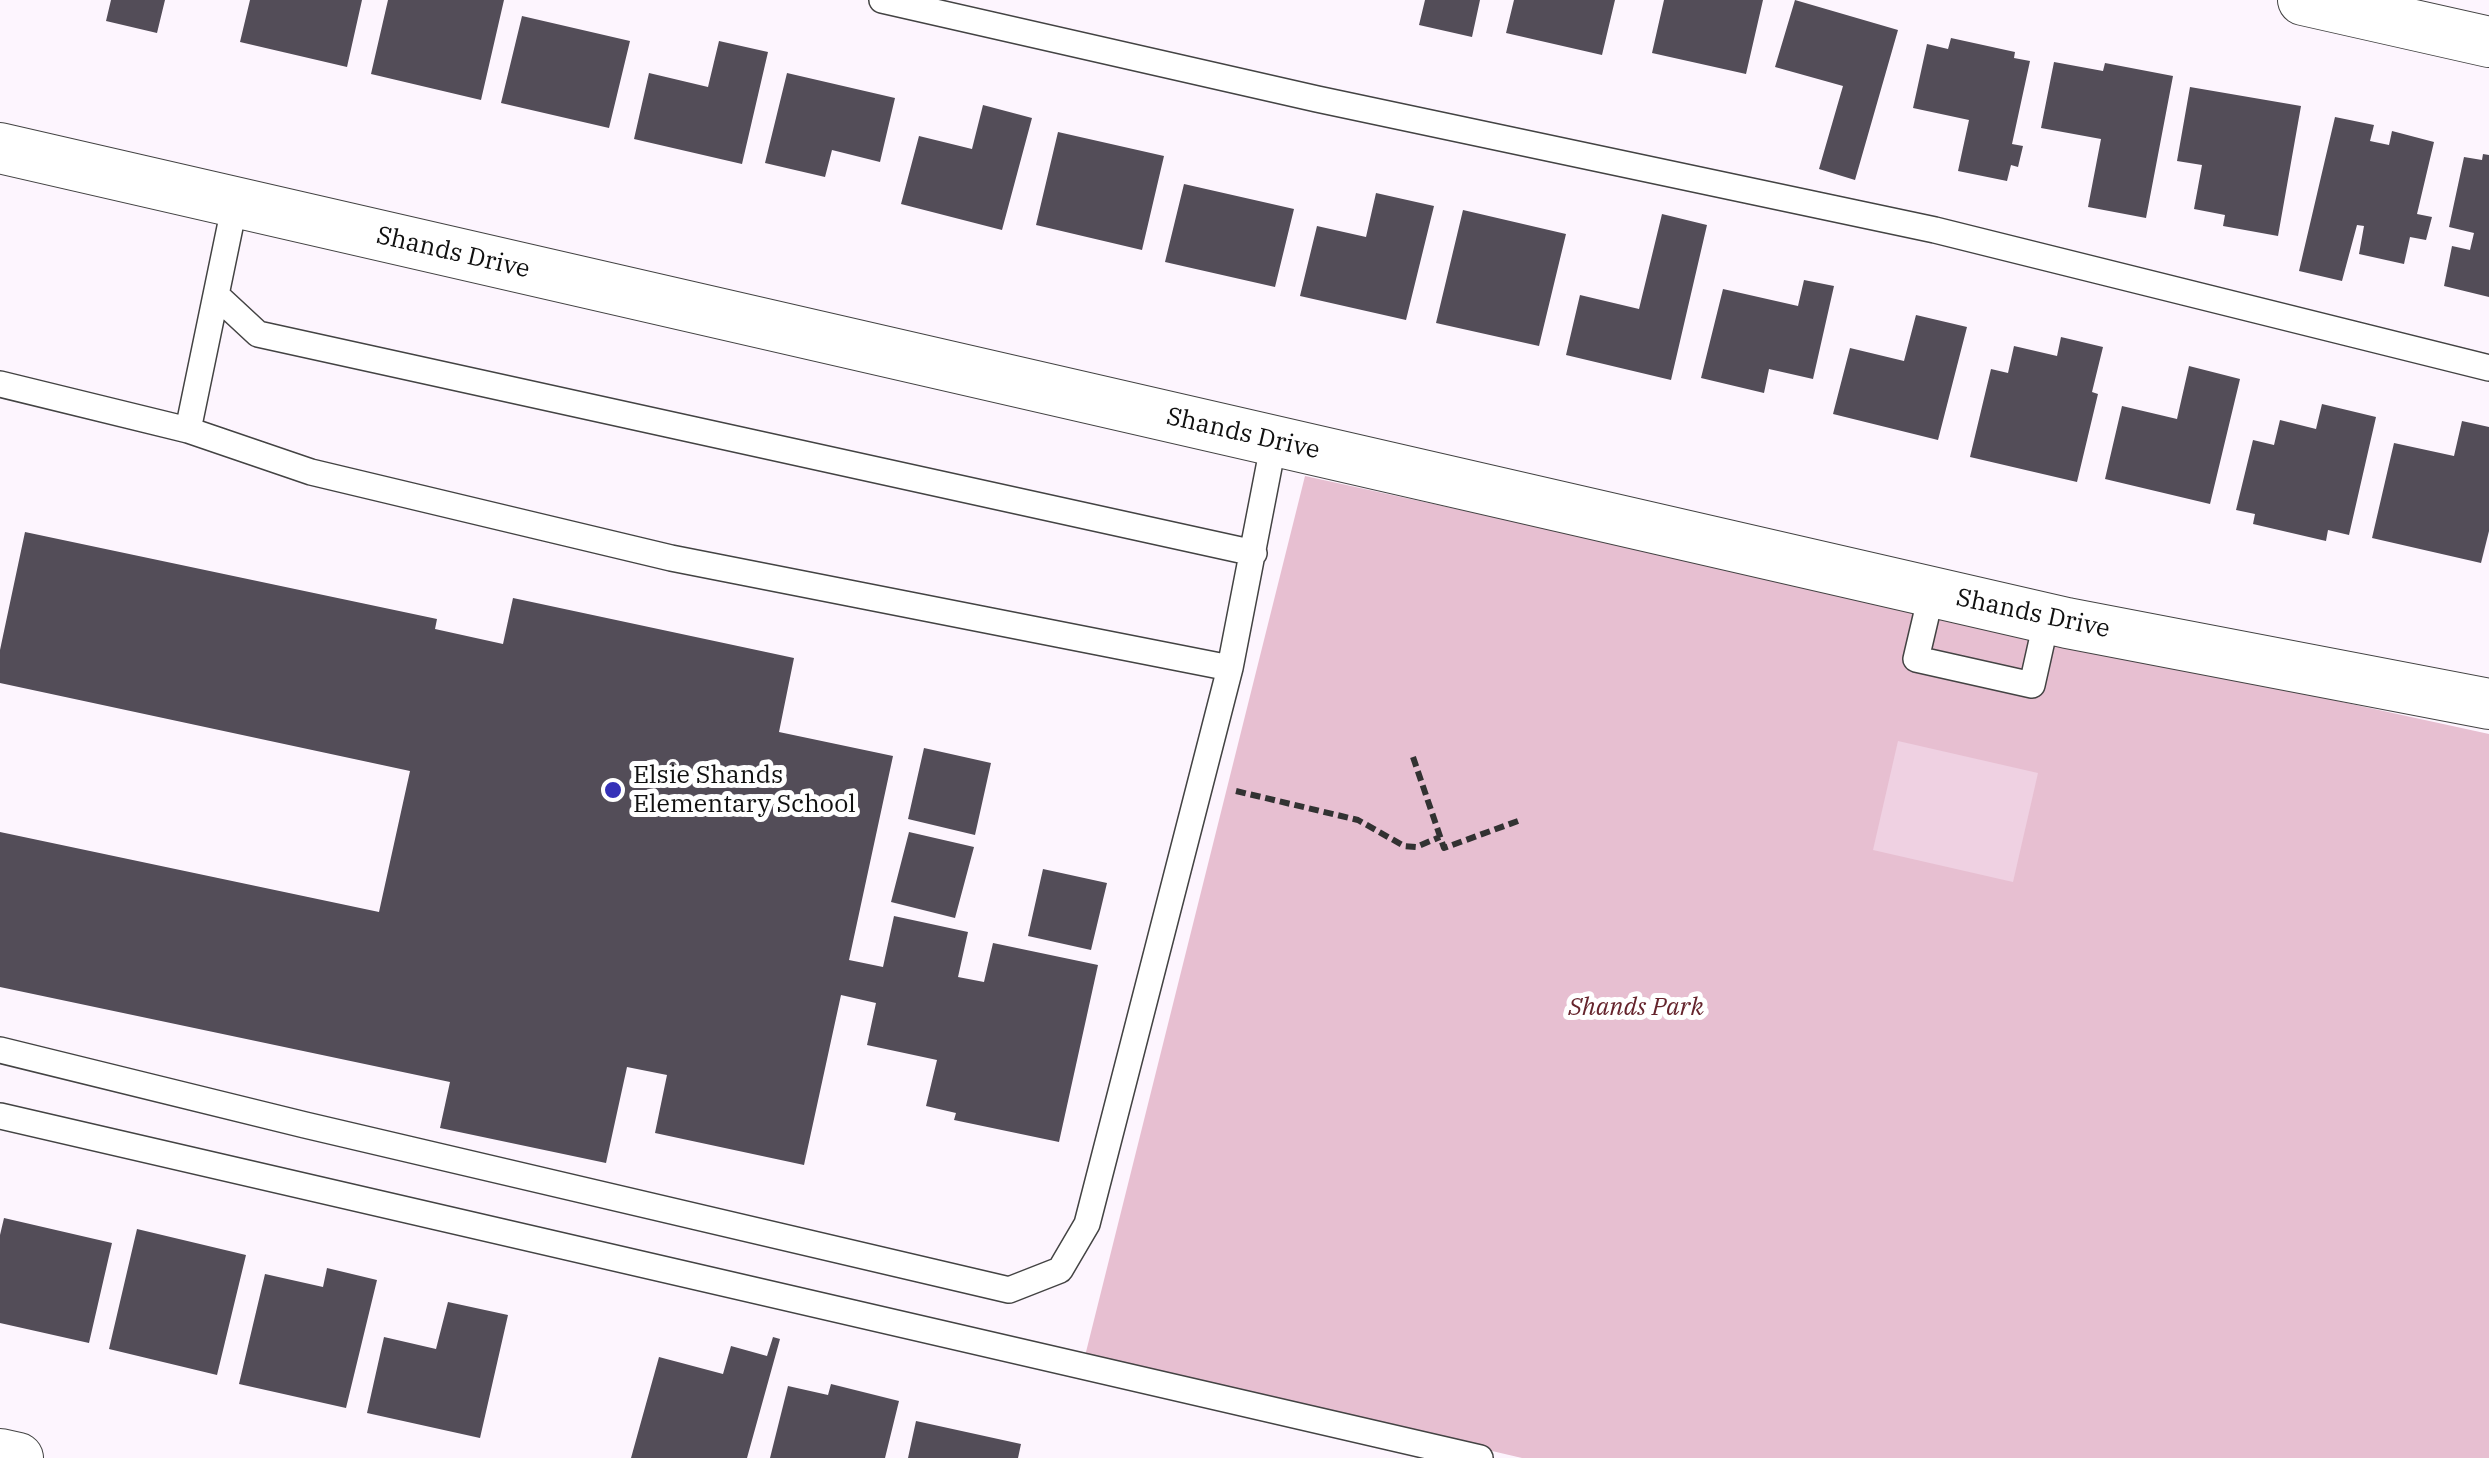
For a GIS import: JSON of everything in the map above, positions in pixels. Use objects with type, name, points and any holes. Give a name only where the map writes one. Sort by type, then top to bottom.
[{"type":"street","points":[[2303,0],[2489,42]]},
{"type":"street","name":"Shands Drive","points":[[0,148],[2048,618],[2489,704]]},
{"type":"street","points":[[0,1454],[18,1458]]},
{"type":"lane","points":[[882,0],[1317,99],[1935,230],[2489,368]]},
{"type":"lane","points":[[188,430],[235,202]]},
{"type":"lane","points":[[216,296],[258,334],[1254,553]]},
{"type":"lane","points":[[0,384],[188,430],[312,472],[671,558],[1230,668]]},
{"type":"lane","points":[[0,1050],[1009,1290],[1060,1270],[1087,1224],[1230,668],[1274,441]]},
{"type":"lane","points":[[1932,592],[1916,659],[2032,685],[2048,618]]},
{"type":"lane","points":[[0,1116],[1480,1458]]},
{"type":"path","points":[[1413,757],[1444,848],[1518,822]]},
{"type":"path","points":[[1239,774],[1235,792],[1358,820],[1404,846],[1416,847],[1440,837]]},
{"type":"green space","name":"Shands Park","points":[[1305,476],[2489,734],[2489,1458],[1522,1458],[1085,1356]]},
{"type":"shaded area","points":[[1898,741],[2038,773],[2013,882],[1873,850]]},
{"type":"building","points":[[111,0],[165,0],[157,33],[106,21]]},
{"type":"building","points":[[250,0],[362,0],[347,67],[240,42]]},
{"type":"building","points":[[388,0],[504,0],[481,100],[371,74]]},
{"type":"building","points":[[1425,0],[1480,0],[1472,37],[1419,25]]},
{"type":"building","points":[[1514,0],[1615,0],[1602,55],[1506,33]]},
{"type":"building","points":[[1664,0],[1763,0],[1746,74],[1652,53]]},
{"type":"building","points":[[1795,0],[1898,30],[1855,180],[1819,169],[1843,86],[1775,67]]},
{"type":"building","points":[[522,16],[630,41],[609,128],[501,103]]},
{"type":"building","points":[[1951,38],[2015,52],[2014,58],[2030,61],[2012,144],[2023,146],[2018,167],[2011,165],[2007,181],[1958,171],[1969,120],[1913,108],[1927,44],[1948,49]]},
{"type":"building","points":[[719,41],[768,52],[742,164],[634,139],[649,73],[708,87]]},
{"type":"building","points":[[2054,62],[2103,71],[2105,63],[2173,76],[2146,218],[2088,207],[2101,139],[2041,128]]},
{"type":"building","points":[[787,73],[895,98],[880,162],[832,150],[825,177],[765,163]]},
{"type":"building","points":[[2190,87],[2301,106],[2278,236],[2223,226],[2225,215],[2194,209],[2202,165],[2177,161]]},
{"type":"building","points":[[983,105],[1032,118],[1002,230],[901,204],[919,136],[972,149]]},
{"type":"building","points":[[2335,117],[2374,125],[2370,141],[2389,145],[2392,131],[2434,142],[2417,214],[2432,217],[2426,240],[2410,237],[2404,264],[2359,254],[2364,226],[2357,225],[2342,281],[2299,271]]},
{"type":"building","points":[[1058,132],[1164,156],[1142,250],[1036,225]]},
{"type":"building","points":[[2483,154],[2489,155],[2489,297],[2444,286],[2452,246],[2470,250],[2474,233],[2449,227],[2464,157],[2482,160]]},
{"type":"building","points":[[1184,184],[1294,209],[1275,287],[1165,262]]},
{"type":"building","points":[[1376,193],[1434,206],[1406,320],[1300,296],[1317,226],[1366,237]]},
{"type":"building","points":[[1463,210],[1566,234],[1539,346],[1436,323]]},
{"type":"building","points":[[1662,214],[1707,225],[1671,380],[1566,355],[1580,295],[1639,309]]},
{"type":"building","points":[[1804,280],[1834,286],[1813,379],[1769,369],[1764,393],[1701,378],[1723,289],[1798,306]]},
{"type":"building","points":[[1916,315],[1967,327],[1938,440],[1833,414],[1850,348],[1904,361]]},
{"type":"building","points":[[2061,337],[2103,347],[2092,392],[2098,394],[2077,482],[1970,457],[1991,369],[2008,373],[2014,346],[2057,356]]},
{"type":"building","points":[[2189,366],[2240,379],[2210,504],[2105,479],[2122,406],[2177,419]]},
{"type":"building","points":[[2322,404],[2376,417],[2349,535],[2328,530],[2326,541],[2253,524],[2255,514],[2236,510],[2253,440],[2274,445],[2280,420],[2316,429]]},
{"type":"building","points":[[2462,421],[2489,427],[2489,531],[2481,563],[2372,538],[2394,443],[2454,456]]},
{"type":"building","points":[[25,532],[437,619],[435,629],[503,644],[513,598],[794,658],[779,732],[893,756],[849,960],[883,967],[894,916],[968,932],[958,977],[984,982],[993,943],[1098,965],[1059,1142],[954,1120],[956,1113],[926,1106],[937,1060],[867,1045],[876,1003],[841,995],[804,1165],[655,1133],[667,1075],[627,1067],[606,1163],[440,1128],[450,1082],[0,987],[0,832],[379,912],[410,771],[0,683],[0,650]]},
{"type":"building","points":[[924,748],[991,763],[975,835],[908,819]]},
{"type":"building","points":[[909,832],[974,847],[955,918],[891,902]]},
{"type":"building","points":[[1043,869],[1107,883],[1091,950],[1028,936]]},
{"type":"building","points":[[4,1218],[112,1243],[89,1343],[0,1323],[0,1235]]},
{"type":"building","points":[[137,1229],[246,1255],[217,1375],[109,1349]]},
{"type":"building","points":[[327,1268],[377,1280],[346,1408],[239,1384],[265,1274],[323,1287]]},
{"type":"building","points":[[448,1302],[508,1315],[480,1438],[367,1413],[384,1337],[436,1349]]},
{"type":"building","points":[[773,1337],[780,1339],[747,1458],[631,1458],[659,1357],[723,1374],[731,1346],[767,1356]]},
{"type":"building","points":[[831,1384],[899,1401],[885,1458],[770,1458],[788,1386],[828,1395]]},
{"type":"building","points":[[916,1421],[1021,1444],[1018,1458],[908,1458]]},
{"type":"place","name":"Elsie Shands Elementary School","points":[[613,790]]}]
